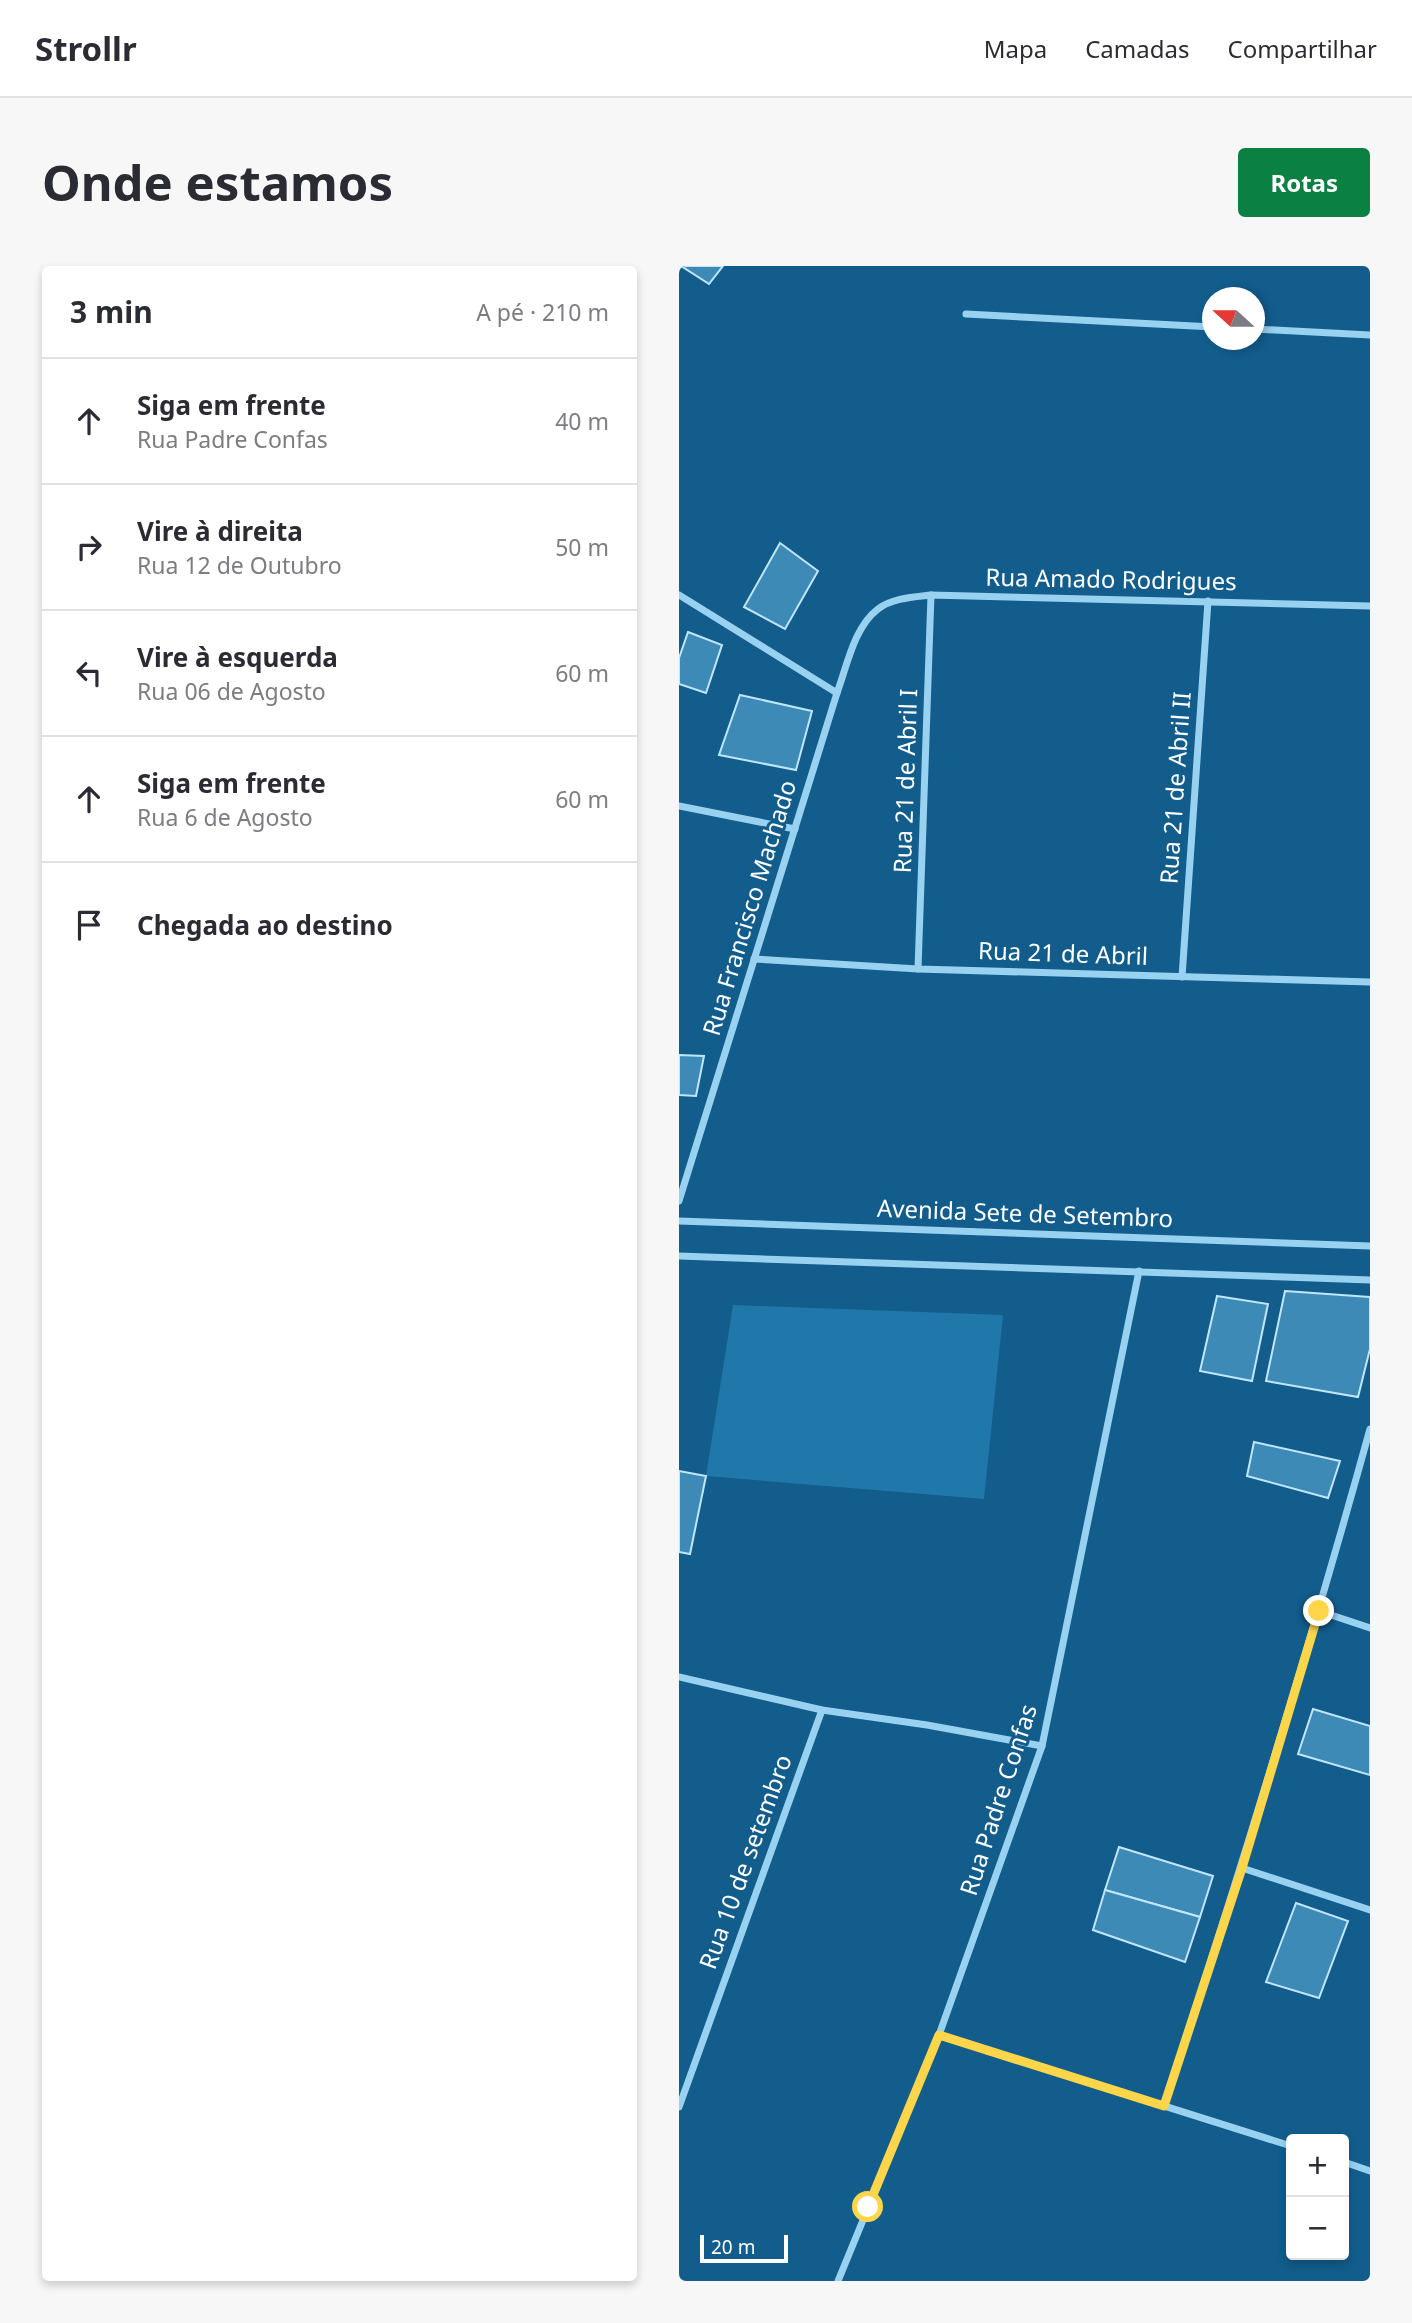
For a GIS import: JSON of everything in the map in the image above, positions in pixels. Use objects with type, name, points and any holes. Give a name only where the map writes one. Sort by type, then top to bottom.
[{"type":"street","points":[[966,314],[1202,326]]},
{"type":"street","points":[[1265,330],[1370,335]]},
{"type":"street","points":[[679,595],[838,693]]},
{"type":"street","name":"Rua Amado Rodrigues","points":[[862,627],[879,608],[902,598],[931,595],[1370,606]]},
{"type":"street","name":"Rua 21 de Abril I","points":[[919,969],[931,595]]},
{"type":"street","name":"Rua 21 de Abril II","points":[[1182,977],[1208,601]]},
{"type":"street","name":"Rua Francisco Machado","points":[[679,1201],[838,693],[862,627]]},
{"type":"street","points":[[679,806],[795,829]]},
{"type":"street","name":"Rua 21 de Abril","points":[[754,960],[919,969],[1370,982]]},
{"type":"street","name":"Avenida Sete de Setembro","points":[[679,1221],[1370,1246]]},
{"type":"street","points":[[679,1256],[1370,1280]]},
{"type":"street","name":"Rua Padre Confas","points":[[838,2281],[939,2035],[1042,1745],[1139,1271]]},
{"type":"street","points":[[1164,2106],[1242,1868],[1370,1429]]},
{"type":"street","points":[[1319,1611],[1370,1628]]},
{"type":"street","points":[[679,1676],[822,1710],[1042,1745]]},
{"type":"street","name":"Rua 10 de setembro","points":[[679,2107],[822,1710]]},
{"type":"street","points":[[1242,1868],[1370,1910]]},
{"type":"street","points":[[939,2035],[1286,2144]]},
{"type":"street","points":[[1349,2164],[1370,2171]]},
{"type":"shaded area","points":[[733,1305],[1003,1315],[984,1499],[706,1476]]},
{"type":"building","points":[[681,266],[723,266],[709,284]]},
{"type":"building","points":[[780,543],[818,571],[785,629],[744,607]]},
{"type":"building","points":[[688,632],[722,645],[706,693],[679,684],[679,658]]},
{"type":"building","points":[[740,695],[812,711],[796,770],[719,755]]},
{"type":"building","points":[[679,1055],[704,1056],[696,1096],[679,1095]]},
{"type":"building","points":[[1285,1291],[1370,1297],[1370,1349],[1358,1397],[1266,1381]]},
{"type":"building","points":[[1217,1296],[1268,1304],[1252,1381],[1200,1371]]},
{"type":"building","points":[[1254,1442],[1340,1461],[1328,1498],[1247,1476]]},
{"type":"building","points":[[679,1471],[706,1476],[690,1554],[679,1552]]},
{"type":"building","points":[[1313,1709],[1370,1726],[1370,1775],[1298,1754]]},
{"type":"building","points":[[1119,1847],[1213,1876],[1200,1917],[1105,1890]]},
{"type":"building","points":[[1105,1890],[1200,1917],[1185,1962],[1093,1930]]},
{"type":"building","points":[[1296,1903],[1348,1921],[1319,1998],[1266,1982]]},
{"type":"route","points":[[868,2207],[939,2035],[1164,2106],[1242,1868],[1319,1611]]}]
